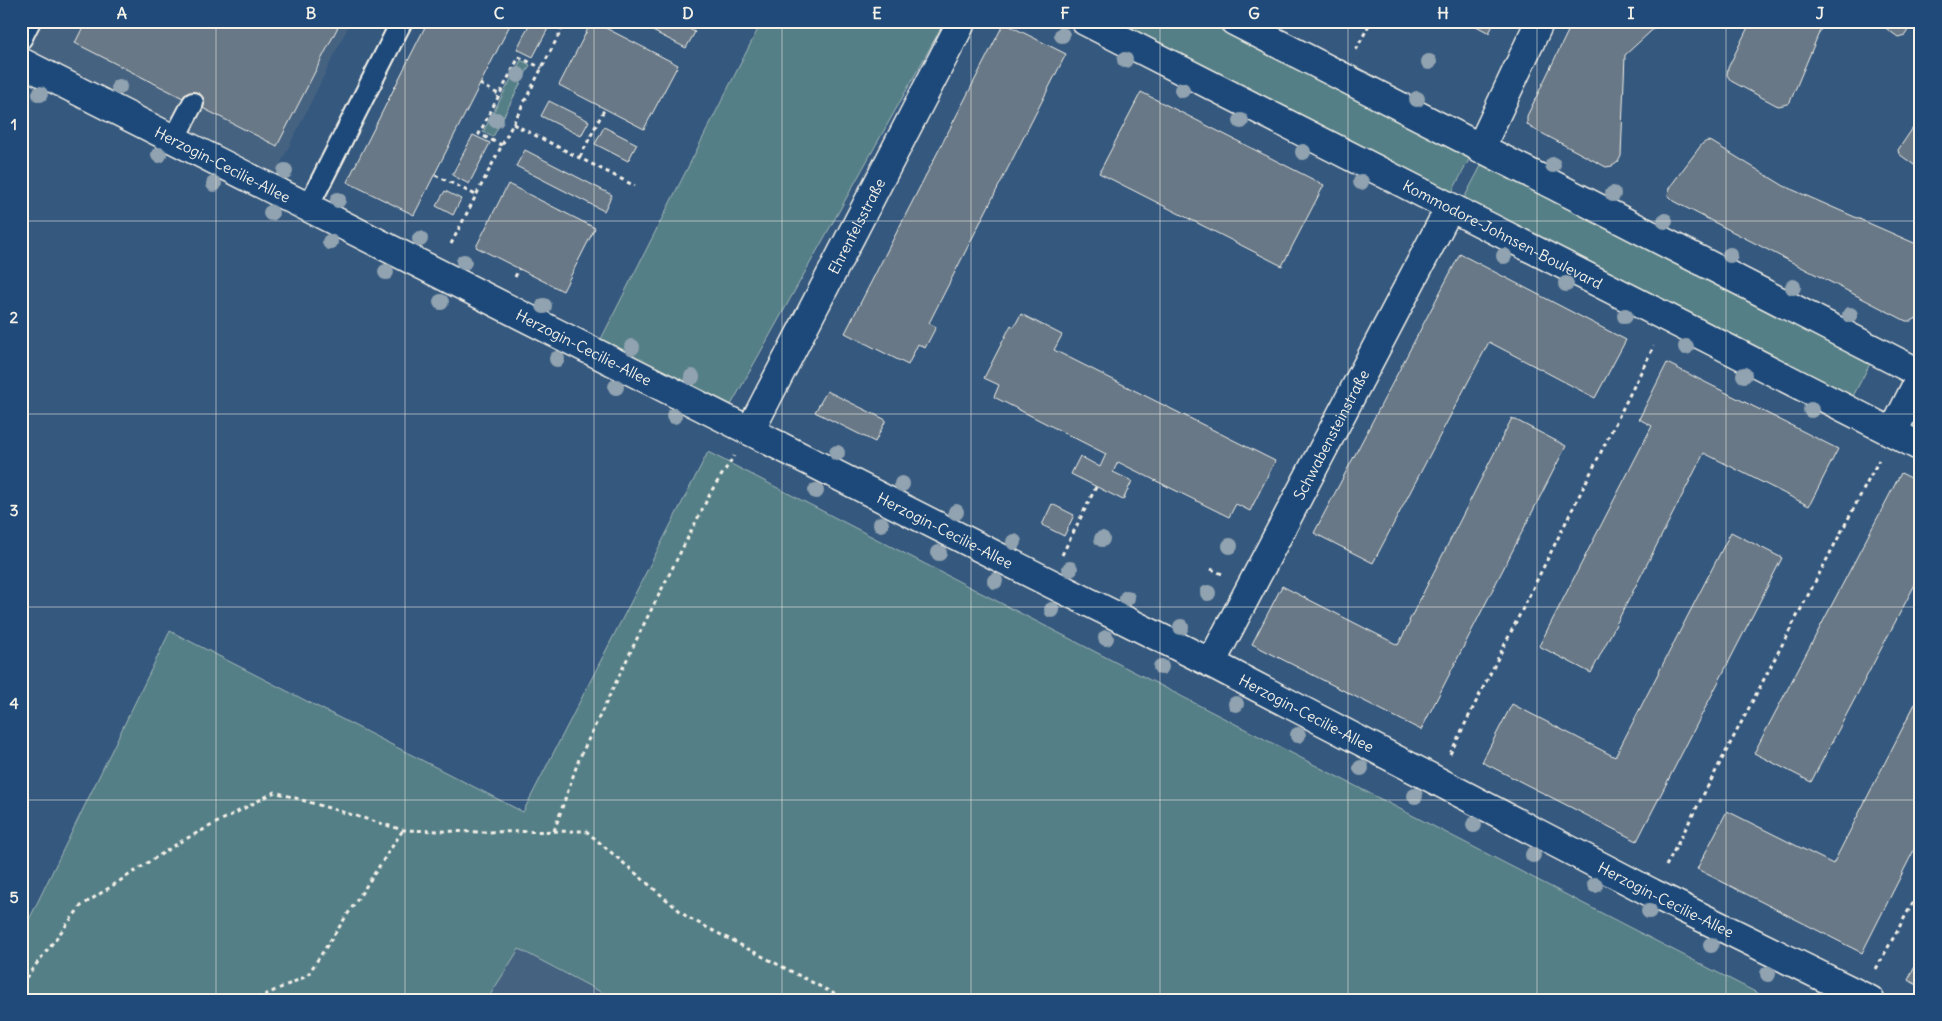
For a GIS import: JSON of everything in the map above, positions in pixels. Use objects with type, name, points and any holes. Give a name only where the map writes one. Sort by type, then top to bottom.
[{"type":"street","name":"Ehrenfelsstraße","points":[[750,431],[962,21]]},
{"type":"street","name":"Kommodore-Johnsen-Boulevard","points":[[1085,21],[1921,447]]},
{"type":"street","points":[[1234,21],[1921,375],[1893,432]]},
{"type":"street","points":[[1480,149],[1540,21]]},
{"type":"street","name":"Herzogin-Cecilie-Allee","points":[[21,62],[1048,582],[1212,663],[1652,893],[1866,998]]},
{"type":"street","name":"Schwabensteinstraße","points":[[1212,663],[1450,207]]},
{"type":"lane","points":[[21,39],[30,21]]},
{"type":"lane","points":[[308,207],[402,21]]},
{"type":"lane","points":[[174,139],[193,103]]},
{"type":"path","points":[[437,272],[566,21]]},
{"type":"path","points":[[502,145],[479,134],[519,56],[542,68]]},
{"type":"path","points":[[480,84],[500,94]]},
{"type":"path","points":[[580,157],[605,108]]},
{"type":"path","points":[[513,124],[635,186]]},
{"type":"path","points":[[435,175],[476,195]]},
{"type":"path","points":[[1437,781],[1668,318]]},
{"type":"path","points":[[554,831],[579,759],[640,632],[712,490],[750,431]]},
{"type":"path","points":[[1652,893],[1893,432]]},
{"type":"path","points":[[1048,582],[1096,487]]},
{"type":"path","points":[[21,984],[81,906],[180,842],[275,792],[403,830],[479,832],[586,831],[687,917],[846,1000]]},
{"type":"path","points":[[259,1000],[260,996],[307,976],[403,830]]},
{"type":"path","points":[[1866,998],[1921,888]]},
{"type":"shaded area","points":[[21,21],[351,21],[276,173],[21,46]]},
{"type":"shaded area","points":[[519,949],[616,1000],[487,1000]]},
{"type":"green space","points":[[762,21],[945,21],[731,405],[601,339]]},
{"type":"green space","points":[[1112,21],[1205,21],[1471,156],[1451,194]]},
{"type":"green space","points":[[521,60],[530,65],[493,137],[483,132]]},
{"type":"green space","points":[[1483,162],[1872,360],[1852,398],[1463,200]]},
{"type":"green space","points":[[708,452],[1771,1000],[616,1000],[519,949],[487,1000],[21,1000],[21,936],[170,631],[523,812]]},
{"type":"building","points":[[86,21],[341,21],[277,146],[75,43]]},
{"type":"building","points":[[428,21],[512,21],[414,215],[347,182]]},
{"type":"building","points":[[531,21],[552,21],[533,57],[517,49]]},
{"type":"building","points":[[592,21],[678,65],[644,129],[559,85]]},
{"type":"building","points":[[633,21],[674,21],[695,32],[686,48]]},
{"type":"building","points":[[1467,21],[1495,21],[1489,33]]},
{"type":"building","points":[[1573,21],[1662,21],[1625,55],[1621,156],[1618,162],[1612,166],[1606,167],[1527,124],[1527,116]]},
{"type":"building","points":[[1751,21],[1824,21],[1790,102],[1787,104],[1776,105],[1731,81],[1727,75],[1728,68]]},
{"type":"building","points":[[1876,21],[1914,21],[1905,35],[1898,37]]},
{"type":"building","points":[[1004,23],[1066,54],[929,323],[936,327],[925,348],[918,344],[908,365],[845,333]]},
{"type":"building","points":[[1141,92],[1324,185],[1282,266],[1099,173]]},
{"type":"building","points":[[549,101],[589,121],[581,136],[541,116]]},
{"type":"building","points":[[1921,116],[1921,170],[1899,154],[1898,150]]},
{"type":"building","points":[[604,127],[637,144],[628,161],[595,144]]},
{"type":"building","points":[[473,135],[490,143],[469,184],[452,175]]},
{"type":"building","points":[[1707,141],[1712,142],[1784,186],[1921,246],[1921,311],[1917,318],[1906,321],[1673,201],[1668,196],[1669,188],[1702,144]]},
{"type":"building","points":[[525,150],[612,195],[604,211],[516,166]]},
{"type":"building","points":[[508,184],[595,228],[563,291],[476,247]]},
{"type":"building","points":[[445,191],[461,199],[453,215],[436,206]]},
{"type":"building","points":[[1460,254],[1626,340],[1595,398],[1489,342],[1373,563],[1314,533]]},
{"type":"building","points":[[1021,314],[1062,335],[1054,350],[1275,461],[1250,511],[1236,504],[1229,517],[1118,462],[1113,472],[1132,481],[1123,500],[1071,474],[1080,456],[1100,467],[1106,454],[994,397],[999,385],[984,378],[1011,325],[1014,327]]},
{"type":"building","points":[[1667,363],[1838,449],[1809,506],[1704,453],[1591,673],[1539,646],[1652,426],[1639,419]]},
{"type":"building","points":[[827,391],[886,420],[875,442],[815,412]]},
{"type":"building","points":[[1512,418],[1566,446],[1421,730],[1252,644],[1282,586],[1398,645]]},
{"type":"building","points":[[1901,473],[1921,483],[1921,573],[1811,782],[1754,753]]},
{"type":"building","points":[[1052,504],[1074,515],[1064,536],[1042,525]]},
{"type":"building","points":[[1731,532],[1782,558],[1637,841],[1482,762],[1512,704],[1615,757]]},
{"type":"building","points":[[1921,692],[1921,836],[1862,953],[1697,869],[1727,811],[1833,864]]},
{"type":"building","points":[[1921,955],[1921,987],[1908,980]]}]
